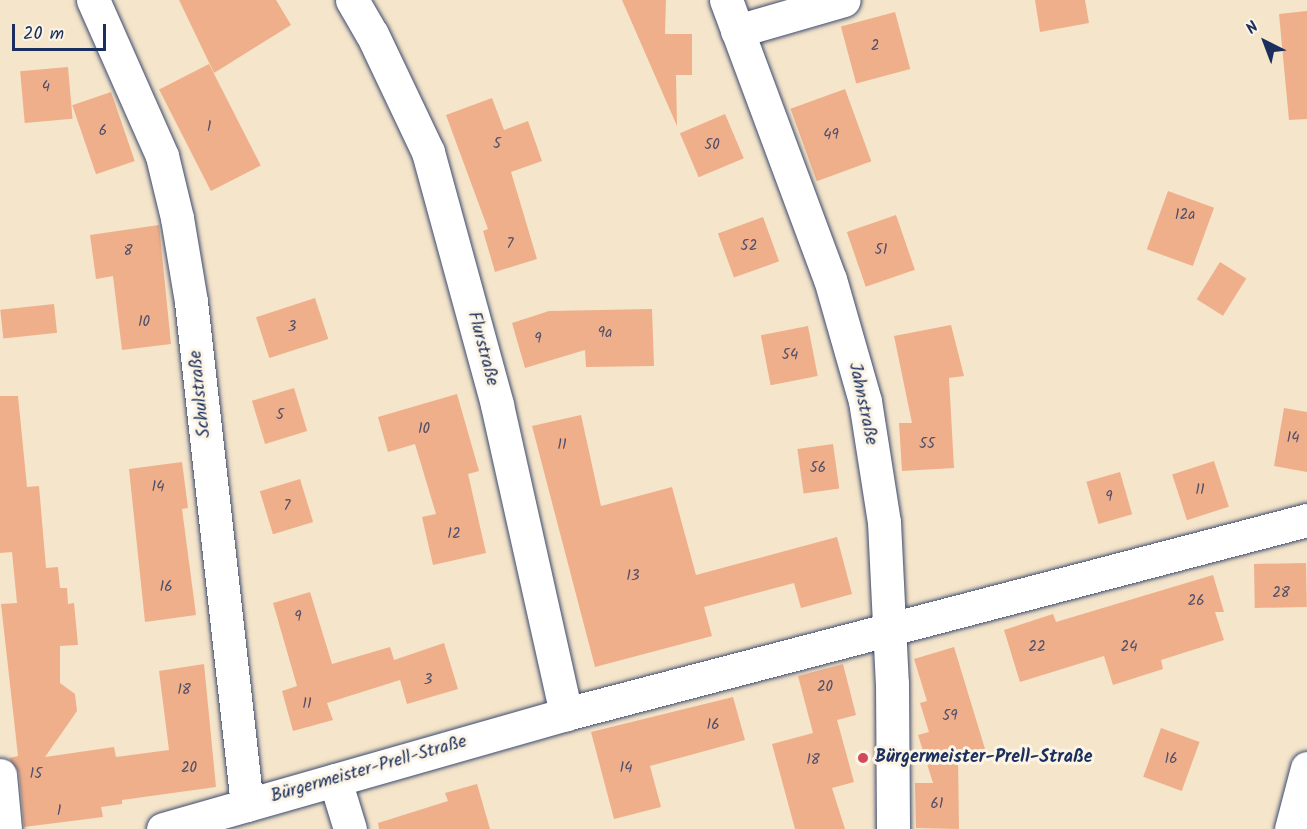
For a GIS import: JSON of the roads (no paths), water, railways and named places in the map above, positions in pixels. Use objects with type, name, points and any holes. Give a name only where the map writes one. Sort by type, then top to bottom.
[{"type":"street","name":"Schulstraße","points":[[93,0],[162,156],[177,218],[191,302],[247,805]]},
{"type":"street","name":"Flurstraße","points":[[352,0],[382,53],[428,152],[497,405],[566,714]]},
{"type":"street","name":"Jahnstraße","points":[[726,0],[830,279],[865,401],[884,522],[890,626],[893,829]]},
{"type":"street","points":[[737,31],[844,0]]},
{"type":"street","name":"Bürgermeister-Prell-Straße","points":[[163,829],[566,714],[890,626],[1307,520]]},
{"type":"street","points":[[1292,829],[1307,768]]},
{"type":"street","points":[[0,775],[5,829]]},
{"type":"street","points":[[335,780],[350,829]]},
{"type":"place","name":"Bürgermeister-Prell-Straße","points":[[863,758]]}]
